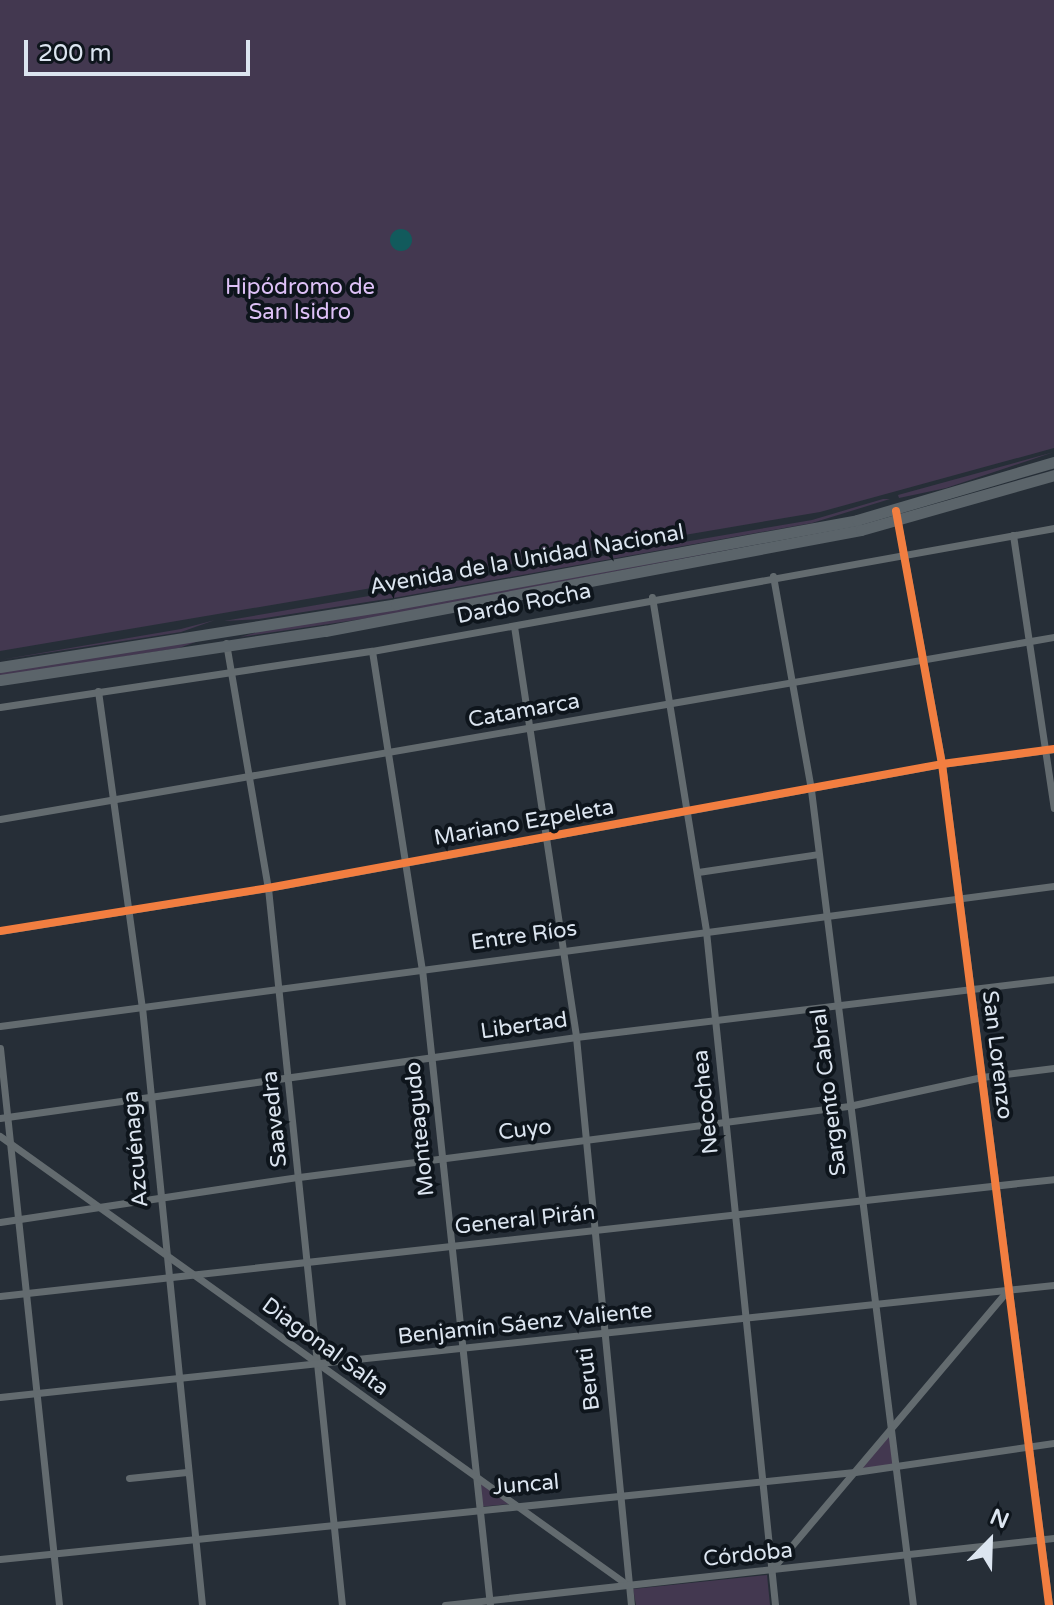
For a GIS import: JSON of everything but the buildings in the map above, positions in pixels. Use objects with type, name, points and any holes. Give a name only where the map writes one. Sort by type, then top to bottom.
[{"type":"main road","name":"Avenida de la Unidad Nacional","points":[[0,667],[897,517],[1054,462]]},
{"type":"main road","name":"Avenida de la Unidad Nacional","points":[[0,680],[226,645],[897,517],[1054,475]]},
{"type":"street","name":"San Lorenzo","points":[[897,517],[942,764],[1049,1605]]},
{"type":"street","name":"Dardo Rocha","points":[[0,707],[372,651],[652,597],[1054,528]]},
{"type":"street","points":[[1013,535],[1050,750],[1054,808]]},
{"type":"street","name":"Sargento Cabral","points":[[773,576],[811,790],[860,1201],[913,1605]]},
{"type":"street","name":"Necochea","points":[[652,597],[672,703],[706,931],[775,1605]]},
{"type":"street","name":"Beruti","points":[[514,626],[576,1037],[591,1231],[631,1605]]},
{"type":"street","name":"Saavedra","points":[[223,632],[251,774],[268,888],[320,1365],[342,1605]]},
{"type":"street","name":"Catamarca","points":[[0,819],[1054,637]]},
{"type":"street","name":"Monteagudo","points":[[372,651],[408,862],[422,969],[489,1603]]},
{"type":"street","name":"Azcuénaga","points":[[98,691],[142,1007],[166,1277],[202,1605]]},
{"type":"street","name":"Mariano Ezpeleta","points":[[0,931],[268,888],[942,764],[1050,750]]},
{"type":"street","points":[[698,872],[818,854]]},
{"type":"street","name":"Entre Ríos","points":[[0,1026],[959,895],[1054,886]]},
{"type":"street","name":"Libertad","points":[[4,1117],[576,1037],[970,986],[1054,979]]},
{"type":"street","points":[[0,1048],[4,1117],[10,1143],[59,1605]]},
{"type":"street","name":"Cuyo","points":[[0,1222],[299,1177],[849,1106],[982,1077],[1054,1068]]},
{"type":"street","name":"Diagonal Salta","points":[[0,1136],[629,1586]]},
{"type":"street","name":"General Pirán","points":[[0,1296],[1054,1179]]},
{"type":"street","name":"Benjamín Sáenz Valiente","points":[[0,1397],[1054,1285]]},
{"type":"street","points":[[771,1571],[1008,1290]]},
{"type":"street","name":"Juncal","points":[[0,1559],[762,1478],[855,1472],[1054,1443]]},
{"type":"street","points":[[129,1478],[187,1472]]},
{"type":"street","name":"Córdoba","points":[[445,1605],[489,1603],[1054,1538]]},
{"type":"green space","name":"Hipódromo de San Isidro","points":[[0,0],[1054,0],[1054,448],[820,512],[0,651]]},
{"type":"green space","points":[[1054,452],[946,488],[899,498],[898,495]]},
{"type":"green space","points":[[890,499],[812,523],[399,597],[259,619],[224,621],[812,520]]},
{"type":"green space","points":[[881,520],[396,614],[240,637],[265,630]]},
{"type":"green space","points":[[215,620],[181,632],[0,660],[181,629]]},
{"type":"green space","points":[[201,640],[179,648],[0,676],[0,670]]},
{"type":"green space","points":[[890,1430],[896,1466],[855,1472]]},
{"type":"green space","points":[[474,1477],[511,1504],[477,1507]]},
{"type":"green space","points":[[767,1575],[770,1605],[636,1605],[633,1589]]},
{"type":"shaded area","points":[[401,229],[412,240],[401,251],[390,240]]},
{"type":"cycle path","points":[[896,511],[942,764],[1049,1605]]},
{"type":"cycle path","points":[[0,931],[268,888],[942,764],[1054,749]]}]
